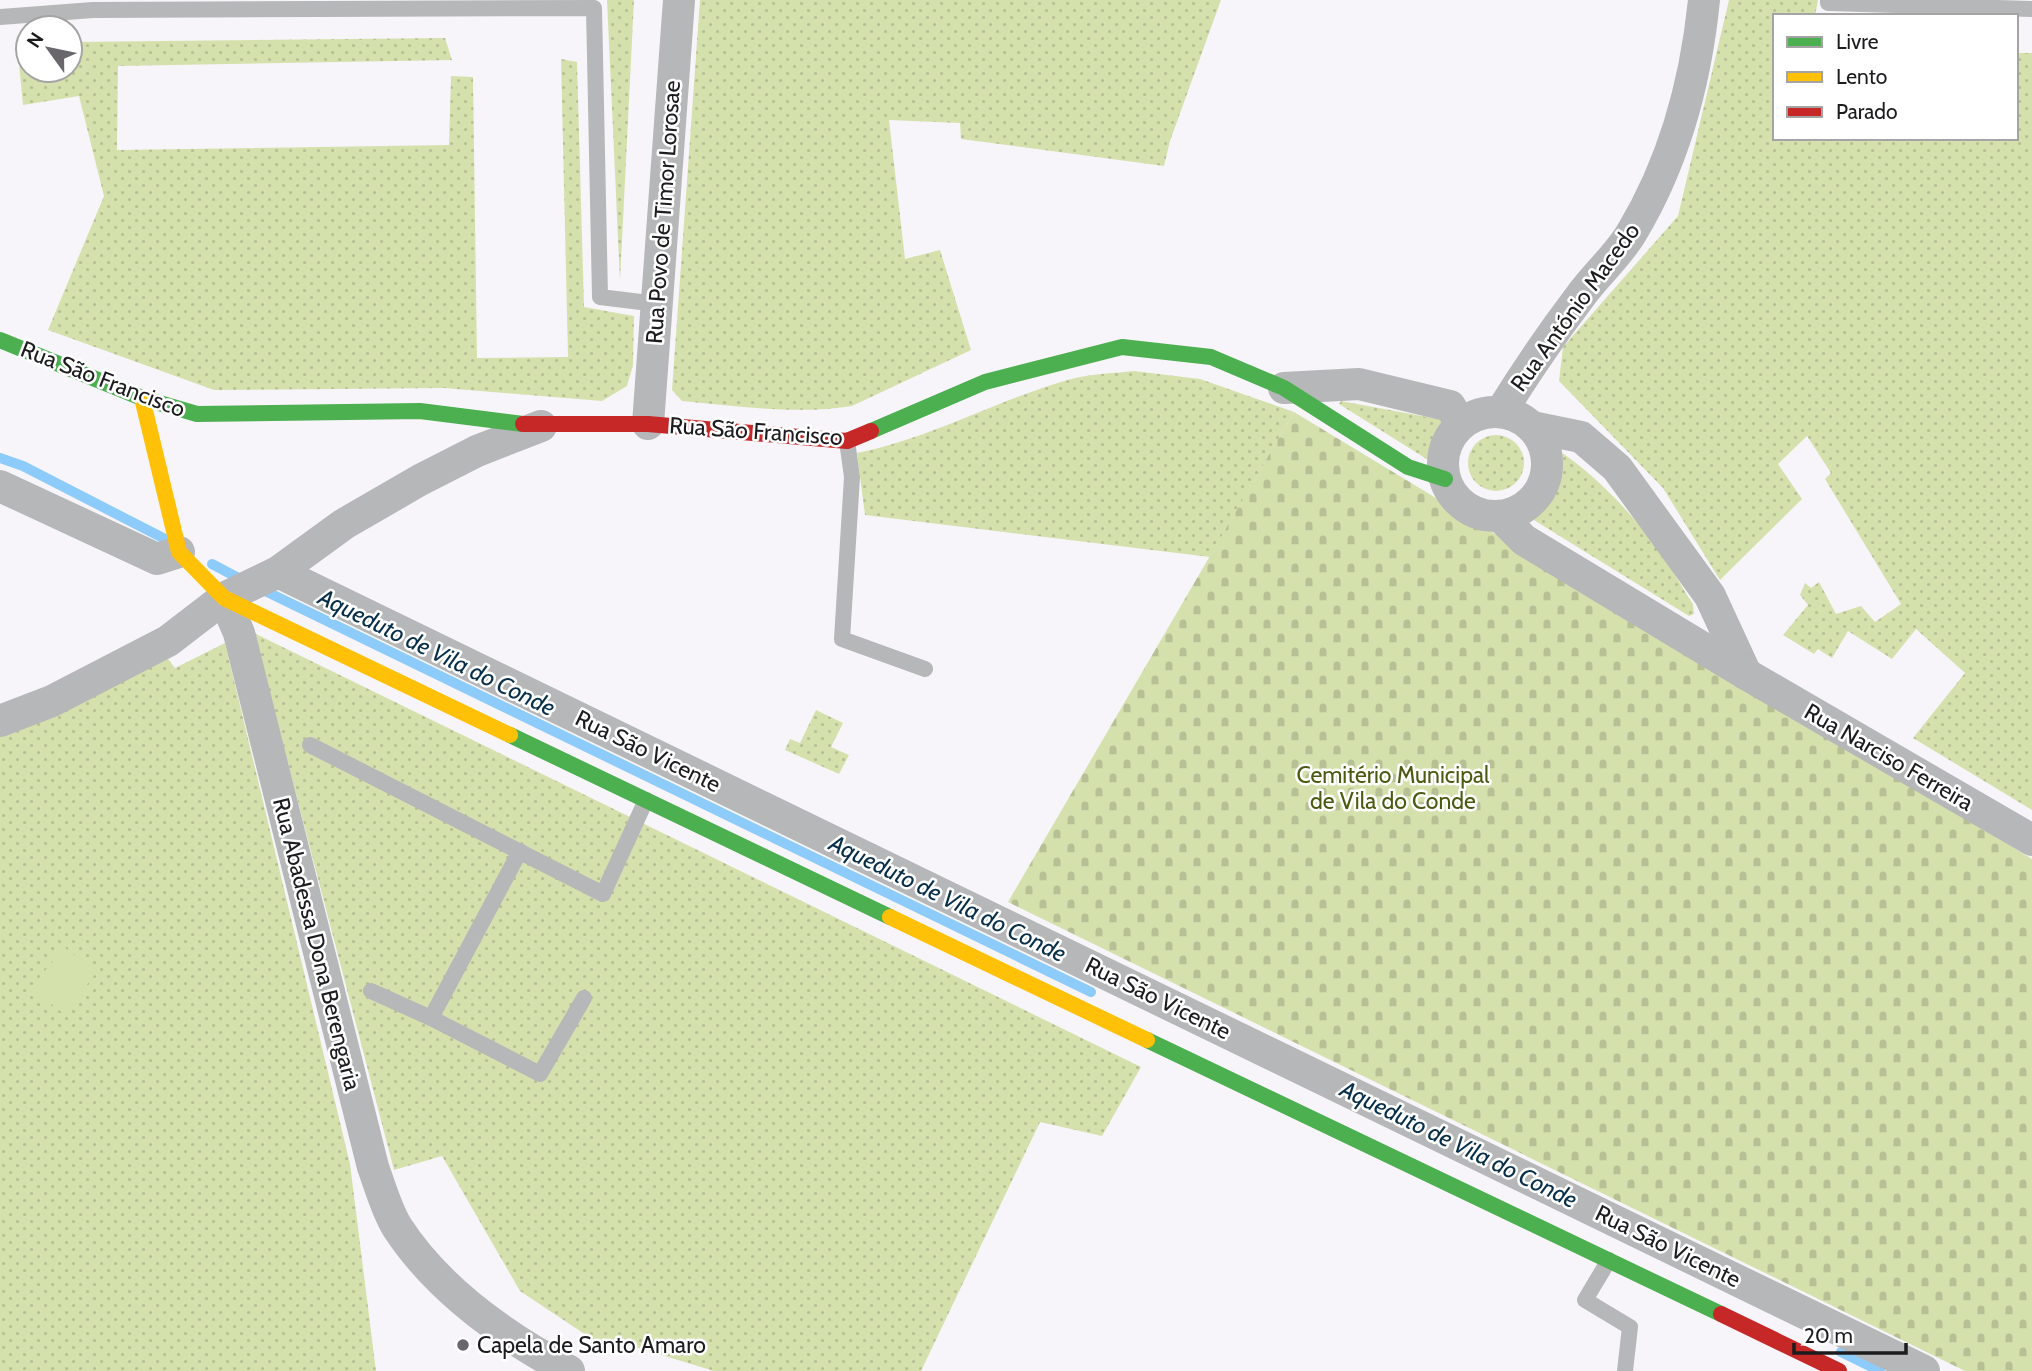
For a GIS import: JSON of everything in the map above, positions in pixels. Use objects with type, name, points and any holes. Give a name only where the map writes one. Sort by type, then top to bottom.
[{"type":"street","name":"Rua Povo de Timor Lorosae","points":[[648,424],[679,0]]},
{"type":"street","name":"Rua António Macedo","points":[[1501,412],[1530,365],[1580,296],[1632,233],[1673,146],[1699,52],[1704,0]]},
{"type":"street","name":"Rua São Francisco","points":[[0,340],[142,398],[197,414],[420,411],[541,426],[648,424],[846,441],[985,382],[1122,347],[1211,357],[1284,388],[1408,467],[1445,479]]},
{"type":"street","name":"Rua São Francisco","points":[[1284,388],[1359,384],[1450,406],[1461,424]]},
{"type":"street","points":[[142,398],[179,552],[224,598]]},
{"type":"street","points":[[1532,426],[1546,452],[1545,481],[1527,505],[1500,516],[1486,515],[1461,503],[1445,479],[1445,449],[1461,424],[1474,416],[1501,412],[1518,416],[1532,426],[1581,437],[1617,468],[1710,596],[1746,674]]},
{"type":"street","name":"Rua São Francisco","points":[[0,721],[52,701],[168,641],[224,598],[278,572],[344,524],[420,480],[477,451],[541,426]]},
{"type":"street","points":[[0,486],[157,559],[179,552]]},
{"type":"street","name":"Rua Narciso Ferreira","points":[[1500,516],[1524,540],[1746,674],[2032,840]]},
{"type":"street","name":"Rua São Vicente","points":[[278,572],[1924,1371]]},
{"type":"street","name":"Rua São Vicente","points":[[224,598],[1839,1371]]},
{"type":"street","name":"Rua Abadessa Dona Berengaria","points":[[224,598],[239,633],[373,1167],[396,1225],[436,1279],[488,1321],[569,1371]]},
{"type":"lane","points":[[1828,0],[1828,4],[2032,9]]},
{"type":"lane","points":[[0,17],[93,10],[594,8],[600,297],[657,304]]},
{"type":"lane","points":[[846,441],[852,477],[842,639],[925,669]]},
{"type":"lane","points":[[310,745],[603,894],[646,800]]},
{"type":"lane","points":[[431,1018],[520,851]]},
{"type":"lane","points":[[371,991],[431,1018],[540,1074],[584,998]]},
{"type":"lane","points":[[1609,1260],[1585,1300],[1630,1327],[1625,1371]]},
{"type":"green space","points":[[607,0],[634,0],[620,281]]},
{"type":"green space","points":[[700,0],[1221,0],[1170,141],[1164,166],[961,139],[960,123],[889,120],[905,259],[940,250],[971,350],[852,406],[810,410],[682,401],[672,390]]},
{"type":"green space","points":[[1729,0],[1818,0],[1815,14],[1773,14],[1773,140],[2018,140],[2018,53],[2032,53],[2032,810],[1913,738],[1965,673],[1916,629],[1892,659],[1848,631],[1832,658],[1818,649],[1814,654],[1783,635],[1808,605],[1800,595],[1805,583],[1811,588],[1819,582],[1836,614],[1861,606],[1875,622],[1901,604],[1825,479],[1831,473],[1807,436],[1778,464],[1802,499],[1720,580],[1663,488],[1559,381],[1563,347],[1678,216]]},
{"type":"green space","points":[[445,38],[452,60],[118,66],[117,150],[449,145],[451,76],[473,77],[477,358],[568,357],[561,59],[577,62],[584,307],[634,316],[633,365],[627,386],[602,401],[444,388],[214,390],[48,330],[104,196],[79,96],[23,105],[21,84],[84,84],[84,42]]},
{"type":"green space","points":[[1134,371],[1200,379],[1294,412],[1210,557],[865,515],[857,453],[913,438],[1047,386],[1075,378]]},
{"type":"green space","points":[[1341,401],[1449,421],[1435,450],[1433,463],[1339,404]]},
{"type":"green space","name":"Cemitério Municipal de Vila do Conde","points":[[1294,412],[2032,859],[2032,1371],[1965,1371],[1008,902]]},
{"type":"green space","points":[[1496,435],[1507,437],[1516,443],[1522,452],[1522,474],[1516,483],[1507,489],[1496,491],[1485,489],[1476,483],[1470,474],[1468,463],[1470,452],[1476,443],[1485,437]]},
{"type":"green space","points":[[1558,450],[1601,484],[1639,525],[1693,604],[1694,614],[1689,616],[1529,517],[1544,503],[1553,488]]},
{"type":"green space","points":[[254,633],[1141,1067],[1102,1136],[1040,1122],[921,1371],[714,1371],[632,1346],[598,1343],[520,1291],[442,1156],[394,1170]]},
{"type":"green space","points":[[225,643],[350,1164],[376,1371],[0,1371],[0,731],[162,651],[175,668]]},
{"type":"green space","points":[[816,710],[843,723],[831,747],[849,755],[839,774],[785,750],[790,739],[800,743]]},
{"type":"green space","points":[[64,947],[97,972],[64,1014],[31,988]]},
{"type":"waterway","name":"Aqueduto de Vila do Conde","points":[[0,458],[23,466],[167,540]]},
{"type":"waterway","name":"Aqueduto de Vila do Conde","points":[[212,564],[244,581]]},
{"type":"waterway","name":"Aqueduto de Vila do Conde","points":[[259,588],[1091,992]]},
{"type":"waterway","name":"Aqueduto de Vila do Conde","points":[[1841,1352],[1880,1371]]},
{"type":"traffic: fast","points":[[0,340],[142,398],[197,414],[420,411],[523,424]]},
{"type":"traffic: fast","points":[[871,431],[985,382],[1122,347],[1211,357],[1284,388],[1408,467],[1445,479]]},
{"type":"traffic: fast","points":[[510,735],[890,917]]},
{"type":"traffic: fast","points":[[1147,1040],[1721,1314]]},
{"type":"traffic: slow","points":[[142,398],[179,552],[224,598],[510,735]]},
{"type":"traffic: slow","points":[[890,917],[1147,1040]]},
{"type":"traffic: jam","points":[[523,424],[648,424],[847,441],[871,431]]},
{"type":"traffic: jam","points":[[1721,1314],[1839,1371]]},
{"type":"place","name":"Capela de Santo Amaro","points":[[463,1345]]}]
